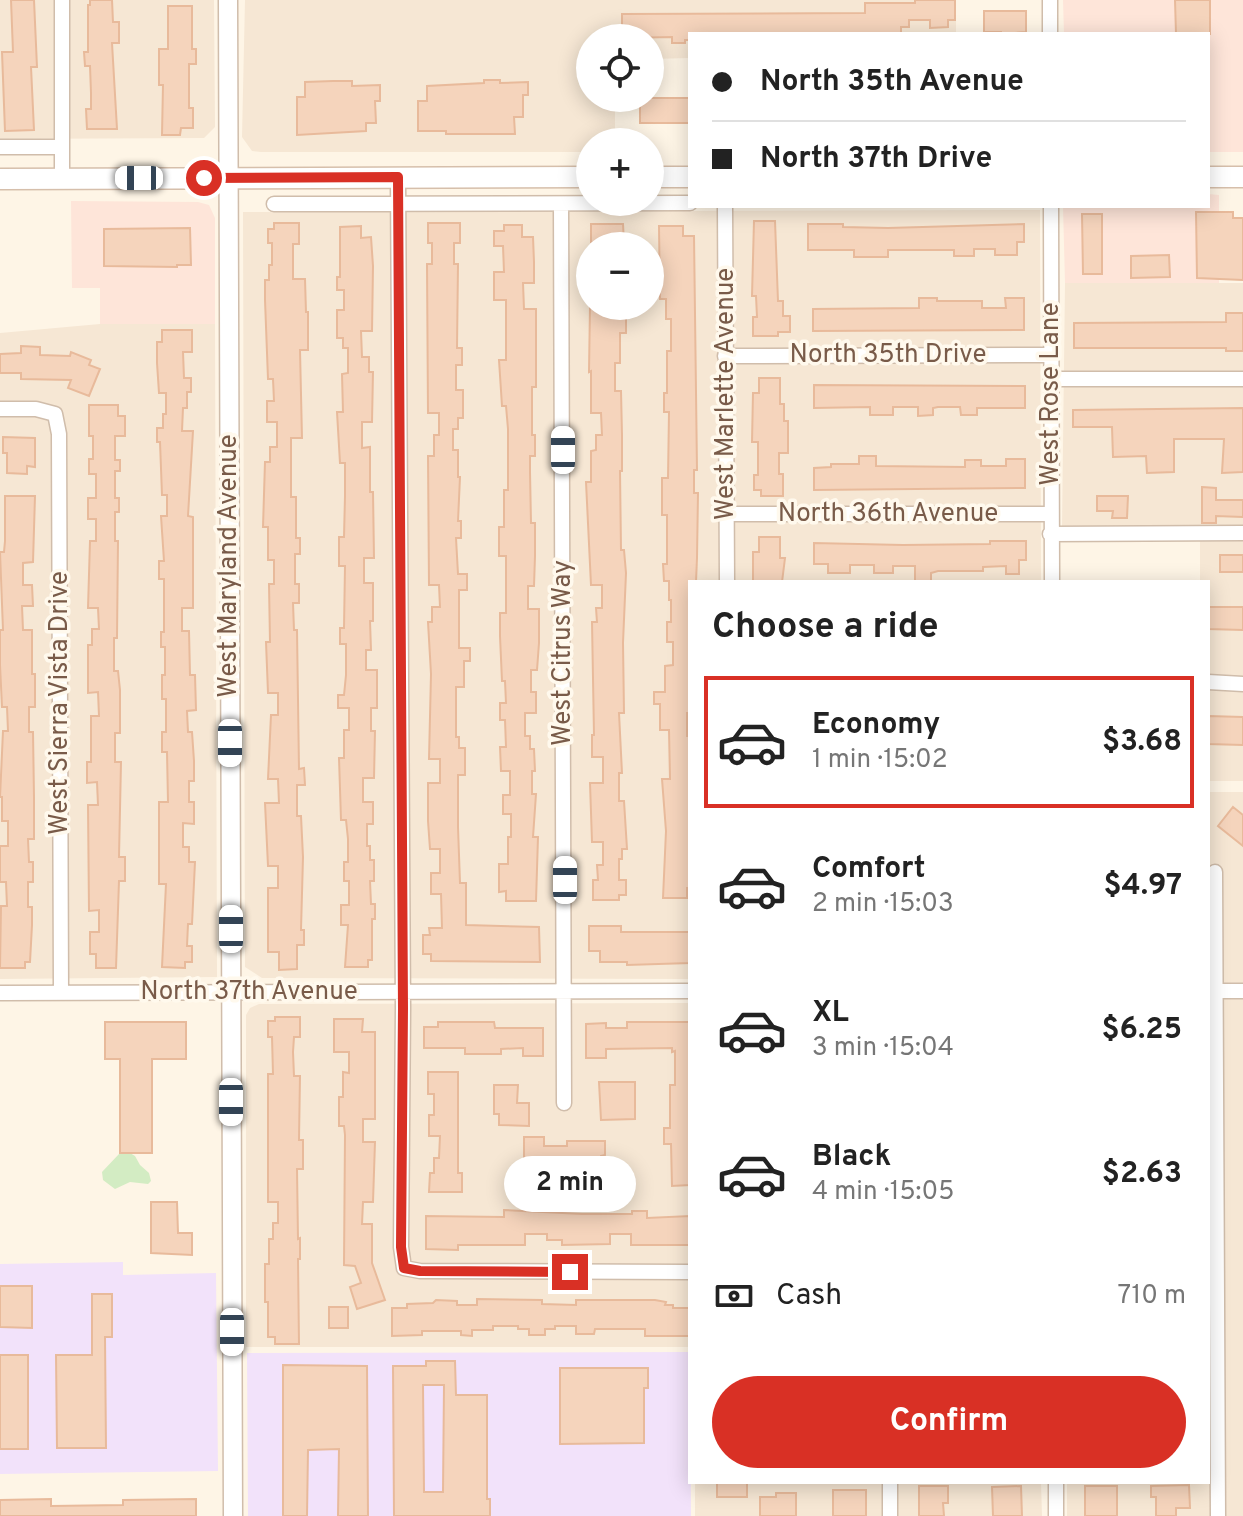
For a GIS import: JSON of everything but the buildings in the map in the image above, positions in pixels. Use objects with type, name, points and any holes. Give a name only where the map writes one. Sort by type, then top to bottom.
[{"type":"main road","points":[[0,179],[576,177]]},
{"type":"main road","points":[[664,177],[688,177]]},
{"type":"main road","points":[[1210,177],[1243,177]]},
{"type":"street","points":[[62,0],[62,179]]},
{"type":"street","name":"West Maryland Avenue","points":[[228,0],[233,1516]]},
{"type":"street","points":[[1050,0],[1050,32]]},
{"type":"street","points":[[0,147],[62,147]]},
{"type":"street","points":[[398,177],[401,1247],[404,1268],[420,1271],[688,1272]]},
{"type":"street","points":[[274,204],[688,203]]},
{"type":"street","name":"West Citrus Way","points":[[561,204],[564,1103]]},
{"type":"street","name":"West Marlette Avenue","points":[[725,208],[727,580]]},
{"type":"street","name":"West Rose Lane","points":[[1051,208],[1052,580]]},
{"type":"street","name":"North 35th Drive","points":[[725,356],[1051,355]]},
{"type":"street","points":[[1051,379],[1243,379]]},
{"type":"street","name":"West Sierra Vista Drive","points":[[0,409],[36,409],[55,414],[59,448],[61,993]]},
{"type":"street","name":"North 36th Avenue","points":[[726,514],[1050,514]]},
{"type":"street","points":[[1050,534],[1243,533]]},
{"type":"street","points":[[1210,682],[1243,684]]},
{"type":"street","points":[[1215,872],[1211,991],[1218,1516]]},
{"type":"street","name":"North 37th Avenue","points":[[0,993],[688,991]]},
{"type":"street","points":[[1211,991],[1243,991]]},
{"type":"street","points":[[890,1484],[890,1516]]},
{"type":"street","points":[[1056,1484],[1056,1516]]},
{"type":"shaded area","points":[[0,0],[214,0],[215,127],[204,138],[0,139]]},
{"type":"shaded area","points":[[245,0],[956,0],[956,32],[688,32],[688,58],[664,59],[664,24],[576,24],[576,112],[615,112],[615,128],[576,128],[576,152],[252,151],[242,137]]},
{"type":"shaded area","points":[[1063,0],[1243,0],[1243,152],[1210,152],[1210,32],[1064,32]]},
{"type":"shaded area","points":[[1210,194],[1219,195],[1219,283],[1065,283],[1063,208],[1210,208]]},
{"type":"shaded area","points":[[71,201],[198,202],[209,205],[215,218],[215,324],[100,324],[100,288],[72,288]]},
{"type":"shaded area","points":[[1040,210],[1041,580],[688,580],[688,979],[262,978],[245,967],[243,212],[576,211],[576,216],[664,216],[664,211]]},
{"type":"shaded area","points":[[1065,283],[1243,283],[1243,781],[1210,781],[1210,580],[1200,580],[1200,530],[1062,528]]},
{"type":"shaded area","points":[[100,324],[215,324],[217,977],[0,979],[0,333]]},
{"type":"shaded area","points":[[1210,792],[1243,792],[1243,1516],[1067,1516],[1067,1484],[1210,1484]]},
{"type":"shaded area","points":[[688,1003],[688,1347],[246,1347],[246,1015],[250,1008],[259,1004]]},
{"type":"shaded area","points":[[123,1262],[123,1275],[216,1273],[218,1471],[0,1474],[0,1264]]},
{"type":"shaded area","points":[[688,1352],[688,1484],[691,1484],[691,1516],[248,1516],[247,1353]]},
{"type":"shaded area","points":[[695,1484],[1041,1484],[1042,1516],[695,1516]]},
{"type":"green space","points":[[130,1153],[149,1173],[151,1181],[148,1184],[130,1182],[115,1189],[103,1180],[102,1172],[119,1154]]},
{"type":"route","points":[[204,178],[398,177],[403,1008],[401,1247],[404,1268],[420,1271],[570,1272]]}]
